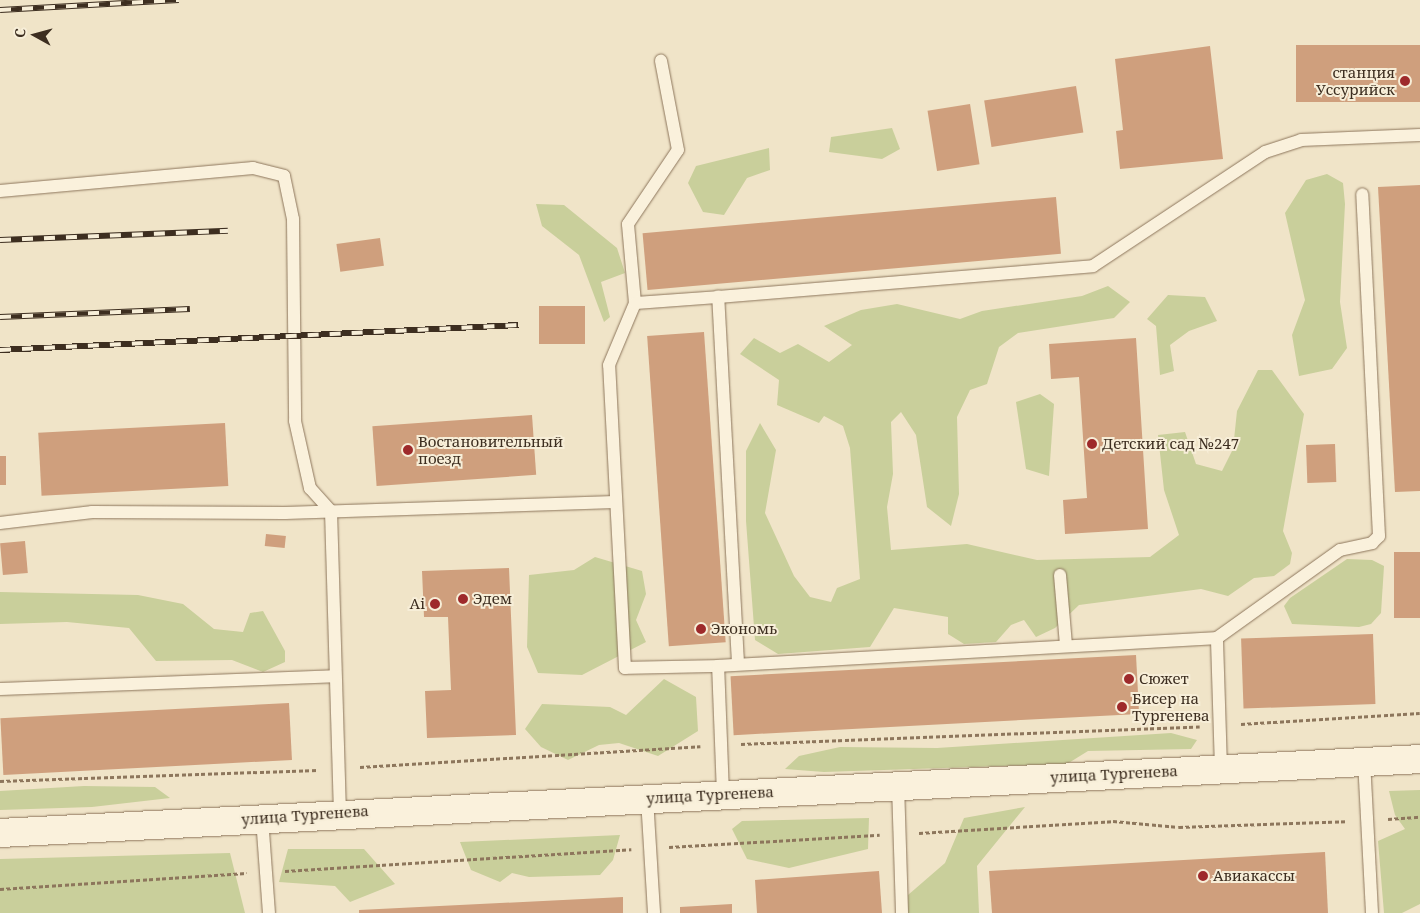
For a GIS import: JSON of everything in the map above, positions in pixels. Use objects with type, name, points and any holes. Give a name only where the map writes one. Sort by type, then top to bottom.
[{"type":"main road","name":"улица Тургенева","points":[[0,834],[340,813],[1420,758]]},
{"type":"lane","points":[[661,61],[678,150],[628,224],[635,303],[609,365],[625,668],[718,666],[738,663],[1217,638],[1340,550],[1372,543],[1379,536],[1362,194]]},
{"type":"lane","points":[[635,303],[1093,266],[1265,152],[1301,140],[1420,135]]},
{"type":"lane","points":[[0,191],[253,168],[284,176],[293,219],[295,421],[310,488],[332,511],[340,813]]},
{"type":"lane","points":[[718,297],[738,663]]},
{"type":"lane","points":[[0,523],[92,512],[332,511],[615,502]]},
{"type":"lane","points":[[1060,576],[1066,645]]},
{"type":"lane","points":[[1217,638],[1221,768]]},
{"type":"lane","points":[[718,666],[723,794]]},
{"type":"lane","points":[[0,689],[335,676]]},
{"type":"lane","points":[[1364,760],[1372,913]]},
{"type":"lane","points":[[898,785],[898,834],[902,913]]},
{"type":"lane","points":[[647,798],[654,913]]},
{"type":"lane","points":[[262,818],[269,913]]},
{"type":"path","points":[[0,888],[649,848],[1113,822],[1179,827],[1420,817]]},
{"type":"green space","points":[[892,128],[900,149],[882,159],[829,152],[831,137]]},
{"type":"green space","points":[[769,148],[770,170],[747,178],[724,215],[703,212],[688,183],[696,166]]},
{"type":"green space","points":[[1327,174],[1343,183],[1345,204],[1340,302],[1347,348],[1332,369],[1299,376],[1292,335],[1305,300],[1285,213],[1306,180]]},
{"type":"green space","points":[[536,204],[564,205],[617,248],[625,273],[601,282],[610,317],[604,322],[579,255],[542,226]]},
{"type":"green space","points":[[1108,286],[1130,302],[1114,318],[1018,333],[999,347],[987,384],[970,390],[957,417],[959,494],[951,526],[927,507],[916,435],[901,412],[891,422],[893,474],[887,507],[891,550],[967,544],[1037,560],[1150,557],[1179,535],[1164,490],[1158,435],[1185,432],[1196,464],[1222,471],[1233,449],[1237,411],[1258,370],[1272,370],[1304,414],[1283,531],[1292,553],[1290,564],[1274,576],[1254,578],[1228,596],[1201,589],[1079,605],[1055,628],[1036,637],[1024,620],[1011,625],[996,642],[964,644],[948,634],[948,617],[894,608],[870,647],[778,654],[755,640],[746,521],[746,451],[760,423],[776,450],[765,513],[794,576],[810,597],[831,602],[837,588],[860,579],[850,448],[843,426],[824,416],[819,423],[777,405],[779,380],[740,354],[754,338],[780,353],[798,344],[829,362],[852,345],[824,326],[861,310],[897,304],[960,319],[982,311],[1082,296]]},
{"type":"green space","points":[[1168,295],[1205,297],[1217,321],[1189,331],[1170,345],[1174,371],[1160,375],[1156,326],[1147,319]]},
{"type":"green space","points":[[1040,394],[1054,404],[1049,476],[1026,469],[1016,402]]},
{"type":"green space","points":[[595,557],[642,571],[646,594],[636,620],[646,642],[582,675],[538,673],[527,647],[529,575],[574,570]]},
{"type":"green space","points":[[1347,559],[1372,560],[1384,566],[1381,613],[1371,624],[1359,627],[1292,624],[1284,606],[1290,598]]},
{"type":"green space","points":[[0,592],[138,595],[183,604],[214,629],[243,632],[250,613],[263,611],[285,651],[285,662],[263,672],[232,660],[156,661],[129,628],[67,622],[0,624]]},
{"type":"green space","points":[[664,679],[696,697],[698,731],[658,756],[619,743],[599,745],[568,760],[541,747],[525,729],[542,704],[610,707],[626,715]]},
{"type":"green space","points":[[1171,733],[1197,740],[1191,749],[1088,751],[1067,764],[824,772],[785,769],[799,756],[840,747],[937,748]]},
{"type":"green space","points":[[84,786],[155,787],[170,798],[92,807],[0,810],[0,791]]},
{"type":"green space","points":[[1420,790],[1420,904],[1402,913],[1384,913],[1378,841],[1405,829],[1395,815],[1389,791]]},
{"type":"green space","points":[[1025,807],[977,866],[979,913],[908,913],[908,895],[945,863],[964,818]]},
{"type":"green space","points":[[869,818],[868,849],[789,868],[747,859],[732,829],[742,821]]},
{"type":"green space","points":[[620,835],[613,860],[600,875],[529,877],[512,873],[500,882],[471,870],[460,842]]},
{"type":"green space","points":[[288,849],[364,849],[395,884],[350,902],[335,886],[279,882]]},
{"type":"green space","points":[[230,853],[245,913],[0,913],[0,859]]},
{"type":"building","points":[[1296,45],[1420,45],[1420,102],[1296,102]]},
{"type":"building","points":[[1210,46],[1223,159],[1120,169],[1116,131],[1123,130],[1115,59]]},
{"type":"building","points":[[1076,86],[1083,132],[991,147],[984,101]]},
{"type":"building","points":[[970,104],[980,164],[937,171],[928,111]]},
{"type":"building","points":[[1420,185],[1420,491],[1395,492],[1378,187]]},
{"type":"building","points":[[1056,197],[1061,254],[648,290],[643,233]]},
{"type":"building","points":[[380,238],[384,266],[340,272],[336,244]]},
{"type":"building","points":[[539,306],[585,306],[585,344],[539,344]]},
{"type":"building","points":[[704,332],[726,642],[669,646],[647,336]]},
{"type":"building","points":[[1136,338],[1148,529],[1065,534],[1063,500],[1087,498],[1079,377],[1051,379],[1049,344]]},
{"type":"building","points":[[532,415],[536,475],[377,486],[372,426]]},
{"type":"building","points":[[225,423],[228,486],[42,496],[38,433]]},
{"type":"building","points":[[1335,444],[1336,482],[1307,483],[1306,445]]},
{"type":"building","points":[[0,456],[6,456],[6,485],[0,485]]},
{"type":"building","points":[[266,534],[286,536],[285,548],[265,546]]},
{"type":"building","points":[[25,541],[28,573],[3,575],[0,543]]},
{"type":"building","points":[[1394,552],[1420,552],[1420,618],[1394,618]]},
{"type":"building","points":[[509,568],[516,735],[427,738],[425,691],[451,690],[448,617],[424,617],[422,571]]},
{"type":"building","points":[[1373,634],[1375,704],[1244,709],[1241,639]]},
{"type":"building","points":[[1136,655],[1139,714],[734,735],[731,676]]},
{"type":"building","points":[[289,703],[292,760],[3,775],[0,718]]},
{"type":"building","points":[[1325,852],[1328,913],[992,913],[989,871]]},
{"type":"building","points":[[879,871],[882,913],[757,913],[755,880]]},
{"type":"building","points":[[623,897],[623,913],[359,913],[359,910]]},
{"type":"building","points":[[732,904],[732,913],[680,913],[680,907]]},
{"type":"railway","points":[[0,10],[179,0]]},
{"type":"railway","points":[[0,240],[228,231]]},
{"type":"railway","points":[[0,317],[190,309]]},
{"type":"railway","points":[[0,350],[518,325]]},
{"type":"place","name":"станция Уссурийск","points":[[1405,81]]},
{"type":"place","name":"Детский сад №247","points":[[1092,444]]},
{"type":"place","name":"Востановительный поезд","points":[[408,450]]},
{"type":"place","name":"Эдем","points":[[463,599]]},
{"type":"place","name":"Ai","points":[[435,604]]},
{"type":"place","name":"Экономь","points":[[701,629]]},
{"type":"place","name":"Сюжет","points":[[1129,679]]},
{"type":"place","name":"Бисер на Тургенева","points":[[1122,707]]},
{"type":"place","name":"Авиакассы","points":[[1203,876]]}]
